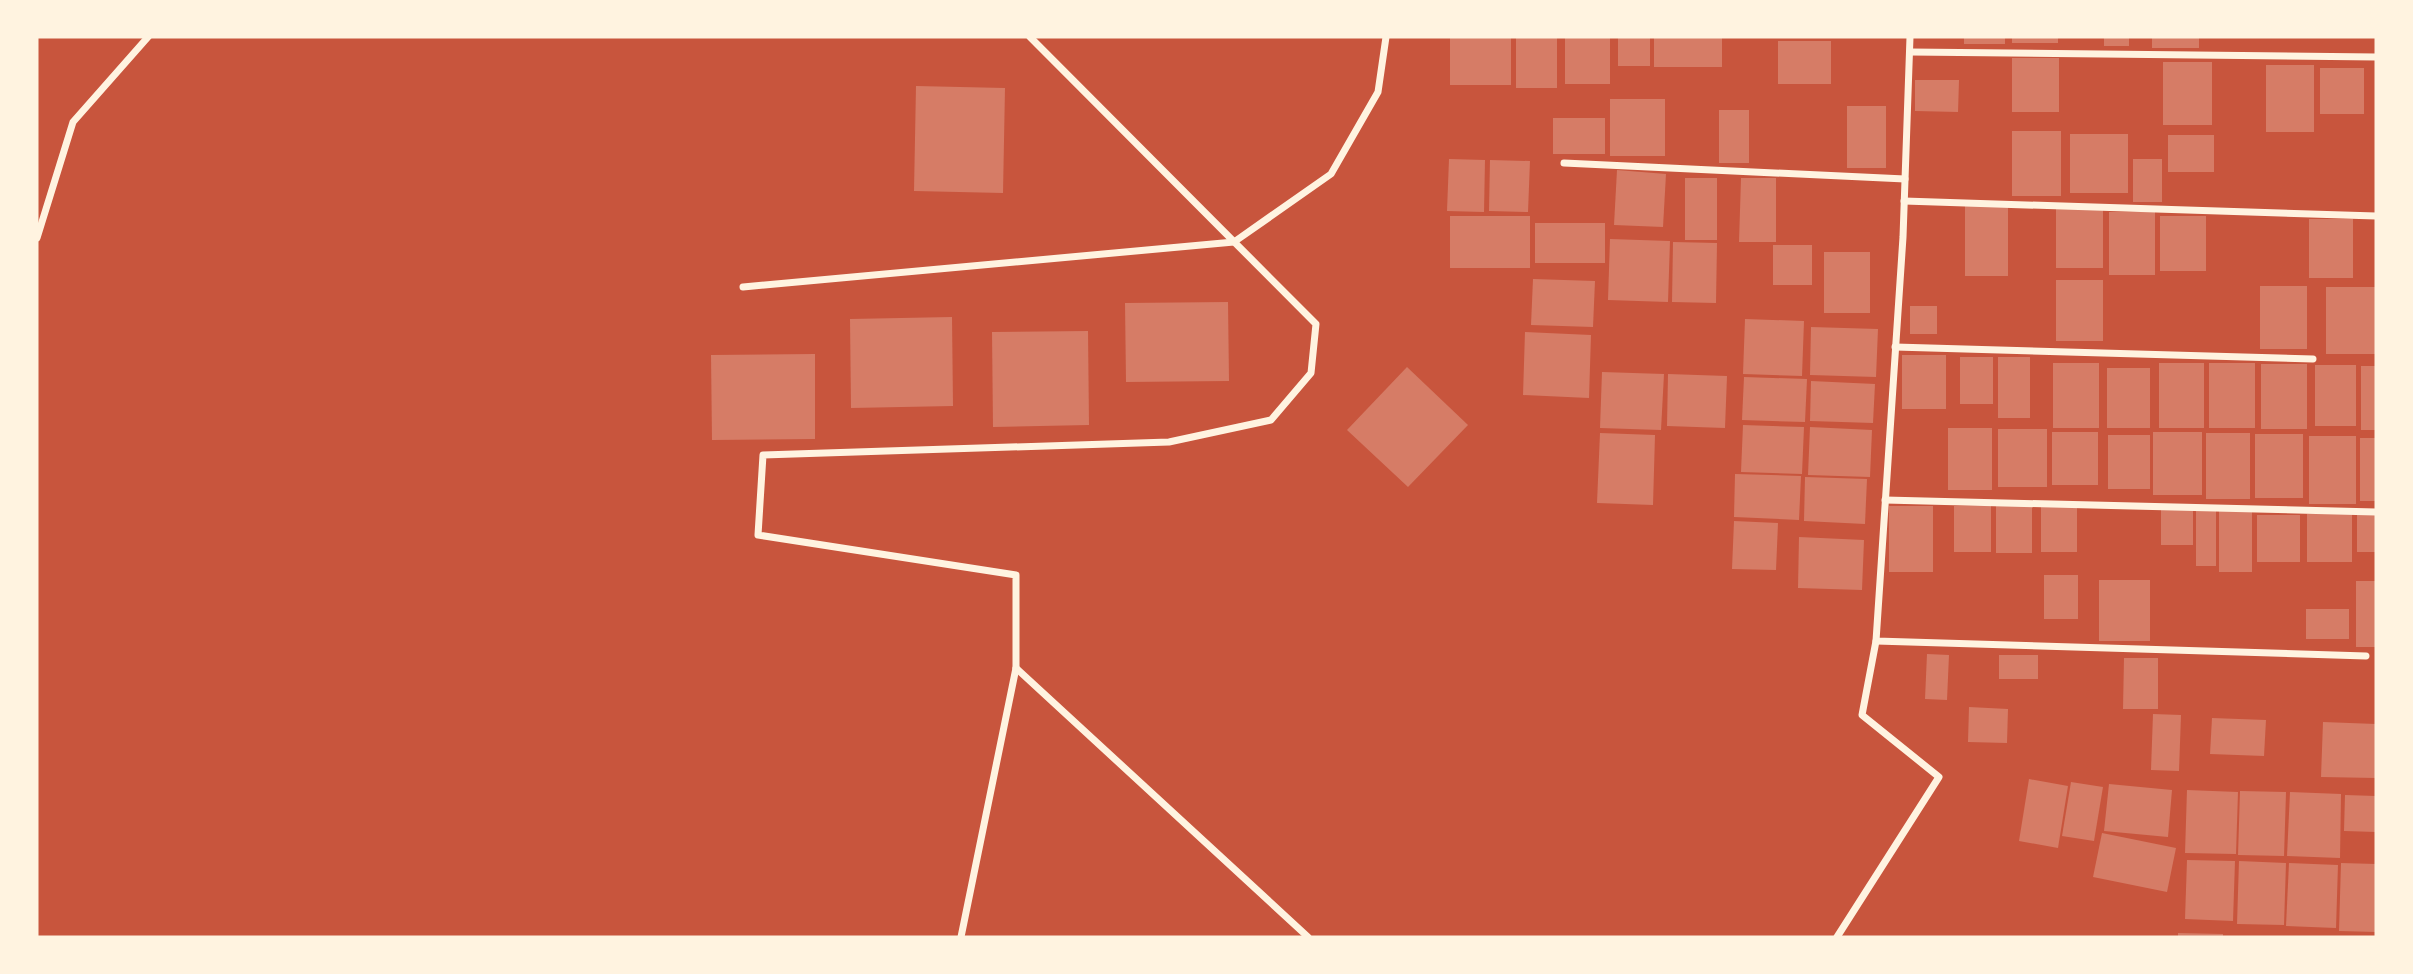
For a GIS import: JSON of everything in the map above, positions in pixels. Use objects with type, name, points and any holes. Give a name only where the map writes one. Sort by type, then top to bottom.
[{"type":"street","points":[[37,238],[73,121],[148,37]]},
{"type":"street","points":[[961,937],[1016,668],[1016,575],[758,535],[763,455],[1170,442],[1271,420],[1311,373],[1316,324],[1030,37]]},
{"type":"street","points":[[743,287],[1234,242],[1331,174],[1378,92],[1386,37]]},
{"type":"street","points":[[1838,937],[1939,777],[1862,715],[1876,641],[1904,201],[1910,37]]},
{"type":"street","points":[[1910,52],[2376,57]]},
{"type":"street","points":[[1564,163],[1905,179]]},
{"type":"street","points":[[1904,201],[2376,216]]},
{"type":"street","points":[[1895,348],[2314,359]]},
{"type":"street","points":[[1885,500],[2376,512]]},
{"type":"street","points":[[1876,641],[2366,656]]},
{"type":"street","points":[[1016,668],[1308,937]]},
{"type":"building","points":[[1450,37],[1511,37],[1511,85],[1450,85]]},
{"type":"building","points":[[1516,37],[1557,37],[1557,88],[1516,88]]},
{"type":"building","points":[[1565,37],[1610,37],[1610,84],[1565,84]]},
{"type":"building","points":[[1618,37],[1650,37],[1650,66],[1618,66]]},
{"type":"building","points":[[1654,37],[1722,37],[1722,67],[1654,67]]},
{"type":"building","points":[[1964,37],[2005,37],[2005,44],[1964,44]]},
{"type":"building","points":[[2012,37],[2058,37],[2058,43],[2012,43]]},
{"type":"building","points":[[2104,37],[2129,37],[2129,46],[2104,46]]},
{"type":"building","points":[[2152,37],[2199,37],[2199,48],[2152,48]]},
{"type":"building","points":[[1778,41],[1831,41],[1831,84],[1778,84]]},
{"type":"building","points":[[2012,58],[2059,58],[2059,112],[2012,112]]},
{"type":"building","points":[[2163,62],[2212,62],[2212,125],[2163,125]]},
{"type":"building","points":[[2266,65],[2314,65],[2314,132],[2266,132]]},
{"type":"building","points":[[2320,68],[2364,68],[2364,114],[2320,114]]},
{"type":"building","points":[[1915,80],[1959,80],[1958,112],[1915,111]]},
{"type":"building","points":[[916,86],[1005,88],[1003,193],[914,191]]},
{"type":"building","points":[[1610,99],[1665,99],[1665,156],[1610,156]]},
{"type":"building","points":[[1847,106],[1886,106],[1886,168],[1847,168]]},
{"type":"building","points":[[1719,110],[1749,110],[1749,163],[1719,163]]},
{"type":"building","points":[[1553,118],[1605,118],[1605,154],[1553,154]]},
{"type":"building","points":[[2012,131],[2061,131],[2061,196],[2012,196]]},
{"type":"building","points":[[2070,134],[2128,134],[2128,193],[2070,193]]},
{"type":"building","points":[[2168,135],[2214,135],[2214,172],[2168,172]]},
{"type":"building","points":[[1449,159],[1485,160],[1484,212],[1447,211]]},
{"type":"building","points":[[2133,159],[2162,159],[2162,202],[2133,202]]},
{"type":"building","points":[[1490,160],[1530,161],[1528,212],[1489,211]]},
{"type":"building","points":[[1617,170],[1666,174],[1663,227],[1614,225]]},
{"type":"building","points":[[1685,178],[1717,178],[1717,240],[1685,240]]},
{"type":"building","points":[[1741,178],[1776,178],[1776,242],[1739,242]]},
{"type":"building","points":[[1965,206],[2008,206],[2008,276],[1965,276]]},
{"type":"building","points":[[2056,209],[2103,209],[2103,268],[2056,268]]},
{"type":"building","points":[[2109,212],[2155,212],[2155,275],[2109,275]]},
{"type":"building","points":[[1450,216],[1530,216],[1530,268],[1450,268]]},
{"type":"building","points":[[2160,216],[2206,216],[2206,271],[2160,271]]},
{"type":"building","points":[[2309,219],[2353,219],[2353,278],[2309,278]]},
{"type":"building","points":[[1535,223],[1605,223],[1605,263],[1535,263]]},
{"type":"building","points":[[1610,239],[1670,241],[1668,302],[1608,300]]},
{"type":"building","points":[[1673,242],[1717,243],[1716,303],[1672,302]]},
{"type":"building","points":[[1773,245],[1812,245],[1812,285],[1773,285]]},
{"type":"building","points":[[1824,252],[1870,252],[1870,313],[1824,313]]},
{"type":"building","points":[[1533,279],[1595,281],[1593,327],[1531,325]]},
{"type":"building","points":[[2056,280],[2103,280],[2103,341],[2056,341]]},
{"type":"building","points":[[2260,286],[2307,286],[2307,349],[2260,349]]},
{"type":"building","points":[[2326,287],[2376,287],[2376,354],[2326,354]]},
{"type":"building","points":[[1228,302],[1229,381],[1126,382],[1125,303]]},
{"type":"building","points":[[1910,306],[1937,306],[1937,334],[1910,334]]},
{"type":"building","points":[[952,317],[953,406],[851,408],[850,319]]},
{"type":"building","points":[[1745,319],[1804,321],[1802,376],[1743,374]]},
{"type":"building","points":[[1811,327],[1878,329],[1876,377],[1810,375]]},
{"type":"building","points":[[1088,331],[1089,425],[993,427],[992,332]]},
{"type":"building","points":[[1525,332],[1591,335],[1589,398],[1523,395]]},
{"type":"building","points":[[815,354],[815,439],[712,440],[711,355]]},
{"type":"building","points":[[1902,355],[1946,355],[1946,409],[1902,409]]},
{"type":"building","points":[[1960,357],[1993,357],[1993,404],[1960,404]]},
{"type":"building","points":[[1998,357],[2030,357],[2030,418],[1998,418]]},
{"type":"building","points":[[2053,363],[2099,363],[2099,428],[2053,428]]},
{"type":"building","points":[[2159,363],[2204,363],[2204,428],[2159,428]]},
{"type":"building","points":[[2209,363],[2255,363],[2255,428],[2209,428]]},
{"type":"building","points":[[2261,364],[2307,364],[2307,429],[2261,429]]},
{"type":"building","points":[[2315,365],[2356,365],[2356,426],[2315,426]]},
{"type":"building","points":[[2361,366],[2376,366],[2376,430],[2361,430]]},
{"type":"building","points":[[1407,367],[1468,425],[1408,487],[1347,430]]},
{"type":"building","points":[[2107,368],[2150,368],[2150,428],[2107,428]]},
{"type":"building","points":[[1602,372],[1664,374],[1661,430],[1600,428]]},
{"type":"building","points":[[1668,374],[1727,376],[1725,428],[1667,426]]},
{"type":"building","points":[[1744,377],[1807,379],[1805,422],[1742,420]]},
{"type":"building","points":[[1811,381],[1875,384],[1873,423],[1810,421]]},
{"type":"building","points":[[1743,425],[1804,427],[1802,474],[1741,472]]},
{"type":"building","points":[[1810,427],[1872,430],[1870,477],[1808,475]]},
{"type":"building","points":[[1948,428],[1992,428],[1992,490],[1948,490]]},
{"type":"building","points":[[1998,429],[2047,429],[2047,487],[1998,487]]},
{"type":"building","points":[[2052,432],[2098,432],[2098,485],[2052,485]]},
{"type":"building","points":[[2153,432],[2202,432],[2202,495],[2153,495]]},
{"type":"building","points":[[1600,433],[1655,435],[1653,505],[1597,503]]},
{"type":"building","points":[[2206,433],[2250,433],[2250,499],[2206,499]]},
{"type":"building","points":[[2255,434],[2303,434],[2303,498],[2255,498]]},
{"type":"building","points":[[2108,435],[2150,435],[2150,489],[2108,489]]},
{"type":"building","points":[[2309,436],[2356,436],[2356,504],[2309,504]]},
{"type":"building","points":[[2360,438],[2376,438],[2376,501],[2360,501]]},
{"type":"building","points":[[1735,474],[1801,476],[1799,520],[1734,517]]},
{"type":"building","points":[[1805,477],[1867,479],[1865,524],[1804,521]]},
{"type":"building","points":[[1996,505],[2032,505],[2032,553],[1996,553]]},
{"type":"building","points":[[1889,506],[1933,506],[1933,572],[1889,572]]},
{"type":"building","points":[[1954,506],[1991,506],[1991,552],[1954,552]]},
{"type":"building","points":[[2041,507],[2077,507],[2077,552],[2041,552]]},
{"type":"building","points":[[2161,509],[2193,509],[2193,545],[2161,545]]},
{"type":"building","points":[[2196,510],[2216,510],[2216,566],[2196,566]]},
{"type":"building","points":[[2219,511],[2252,511],[2252,572],[2219,572]]},
{"type":"building","points":[[2307,514],[2352,514],[2352,562],[2307,562]]},
{"type":"building","points":[[2257,515],[2300,515],[2300,562],[2257,562]]},
{"type":"building","points":[[2357,515],[2376,515],[2376,552],[2357,552]]},
{"type":"building","points":[[1734,521],[1778,523],[1776,570],[1732,569]]},
{"type":"building","points":[[1799,537],[1864,540],[1862,590],[1798,588]]},
{"type":"building","points":[[2044,575],[2078,575],[2078,619],[2044,619]]},
{"type":"building","points":[[2099,580],[2150,580],[2150,641],[2099,641]]},
{"type":"building","points":[[2356,581],[2376,581],[2376,647],[2356,647]]},
{"type":"building","points":[[2306,609],[2349,609],[2349,639],[2306,639]]},
{"type":"building","points":[[1927,654],[1949,655],[1947,700],[1925,699]]},
{"type":"building","points":[[1999,655],[2038,655],[2038,679],[1999,679]]},
{"type":"building","points":[[2124,658],[2158,658],[2158,709],[2123,709]]},
{"type":"building","points":[[1969,707],[2008,709],[2007,743],[1968,742]]},
{"type":"building","points":[[2153,714],[2181,715],[2179,771],[2151,770]]},
{"type":"building","points":[[2212,718],[2266,720],[2264,756],[2210,754]]},
{"type":"building","points":[[2323,722],[2376,724],[2376,778],[2321,777]]},
{"type":"building","points":[[2029,779],[2068,786],[2058,848],[2019,841]]},
{"type":"building","points":[[2071,782],[2103,787],[2094,841],[2062,836]]},
{"type":"building","points":[[2109,784],[2172,790],[2168,837],[2104,831]]},
{"type":"building","points":[[2187,790],[2238,792],[2236,854],[2185,853]]},
{"type":"building","points":[[2240,791],[2286,792],[2284,856],[2238,855]]},
{"type":"building","points":[[2290,792],[2341,794],[2340,858],[2287,856]]},
{"type":"building","points":[[2345,795],[2376,796],[2376,832],[2344,831]]},
{"type":"building","points":[[2102,833],[2176,848],[2167,892],[2093,877]]},
{"type":"building","points":[[2187,860],[2235,861],[2233,921],[2185,919]]},
{"type":"building","points":[[2239,861],[2286,863],[2284,925],[2237,924]]},
{"type":"building","points":[[2289,863],[2338,865],[2336,928],[2286,926]]},
{"type":"building","points":[[2341,863],[2376,864],[2376,932],[2339,931]]},
{"type":"building","points":[[2178,933],[2223,934],[2223,937],[2178,937]]}]
